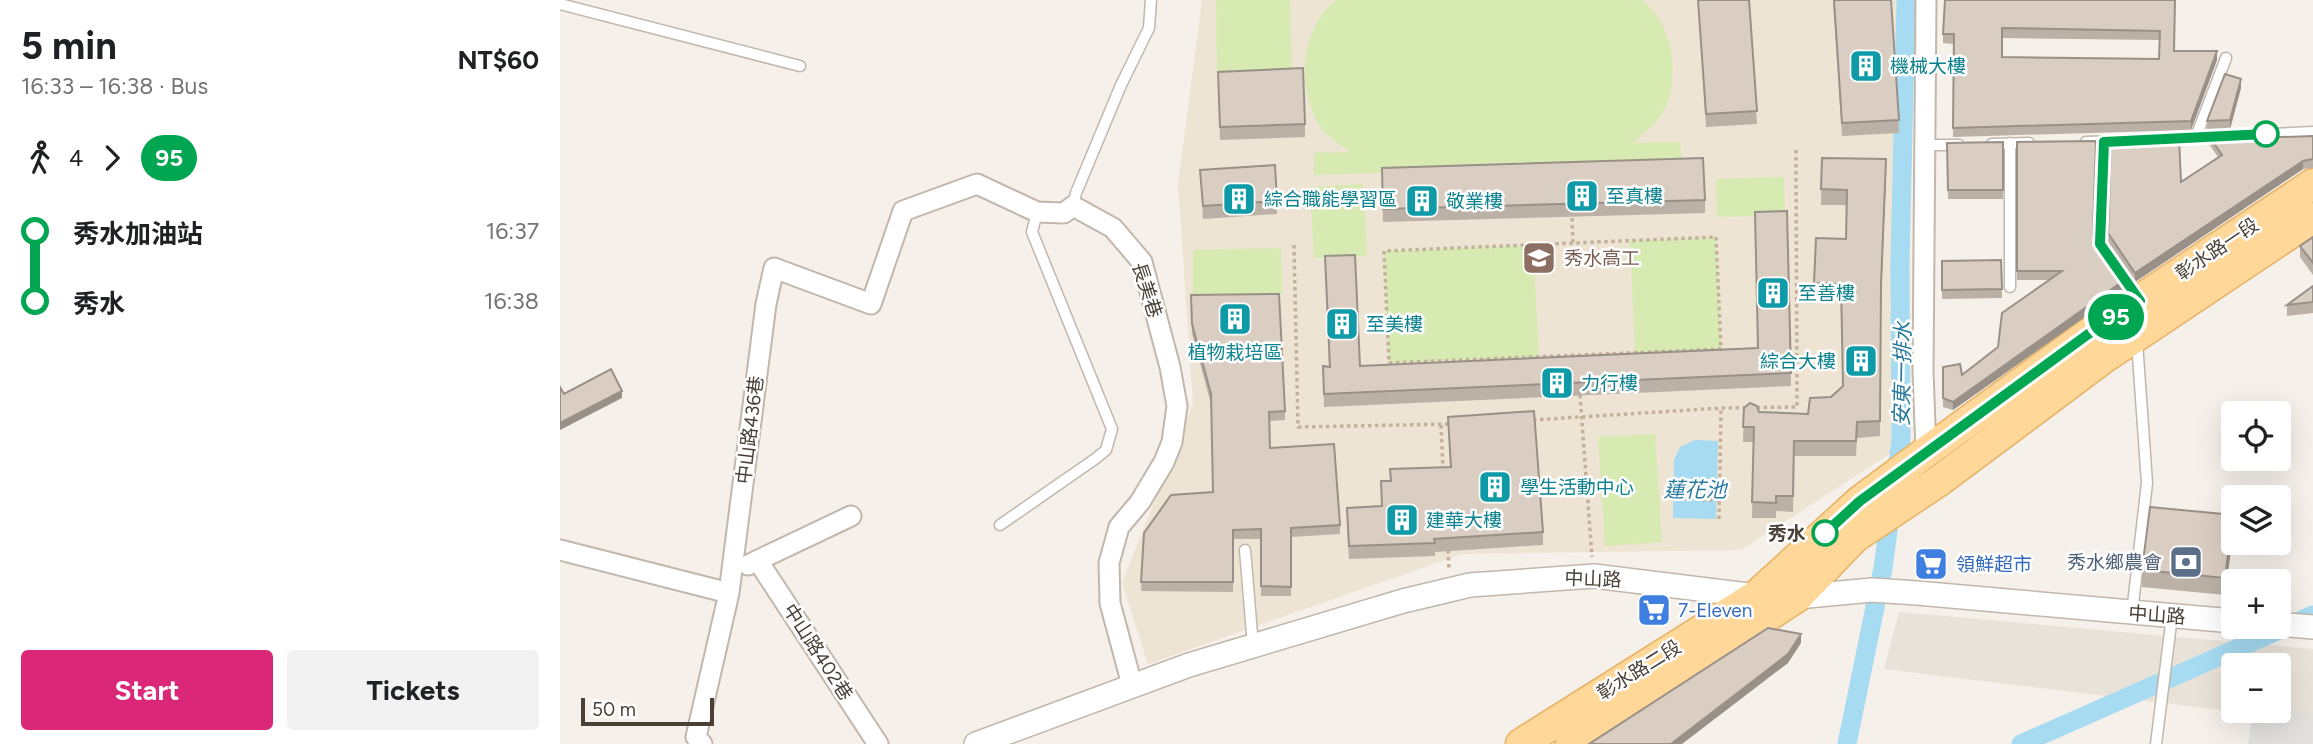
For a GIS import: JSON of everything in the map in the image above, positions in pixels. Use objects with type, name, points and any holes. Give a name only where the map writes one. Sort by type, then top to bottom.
[{"type":"main road","name":"彰水路一段","points":[[1797,597],[1927,465],[2140,301],[2313,184]]},
{"type":"main road","name":"彰水路一段","points":[[1756,596],[1860,501],[1927,465],[2136,335],[2313,218]]},
{"type":"main road","name":"彰水路二段","points":[[1521,744],[1756,596]]},
{"type":"main road","name":"彰水路二段","points":[[1571,744],[1797,597]]},
{"type":"street","points":[[1926,0],[1927,145],[1923,371],[1927,465]]},
{"type":"street","name":"中山路436巷","points":[[702,744],[696,737],[729,593],[766,304],[774,268],[872,304],[904,211],[977,184],[1037,212]]},
{"type":"street","points":[[1037,212],[1064,213],[1073,206]]},
{"type":"street","name":"長美巷","points":[[1073,206],[1113,228],[1142,262],[1170,367],[1177,406],[1172,442],[1164,462],[1140,502],[1119,527],[1109,563],[1110,603],[1132,685]]},
{"type":"street","points":[[732,571],[851,516]]},
{"type":"street","points":[[560,550],[729,593]]},
{"type":"street","name":"中山路402巷","points":[[758,561],[878,744]]},
{"type":"street","name":"中山路","points":[[976,744],[1132,685],[1253,646],[1450,590],[1497,582],[1594,576],[1756,596],[1797,597],[1872,590],[2221,620]]},
{"type":"street","points":[[2291,625],[2313,626]]},
{"type":"lane","points":[[1073,206],[1121,85],[1149,28],[1151,0]]},
{"type":"lane","points":[[560,4],[800,66]]},
{"type":"lane","points":[[2196,138],[2226,58]]},
{"type":"lane","points":[[2156,139],[2313,132]]},
{"type":"lane","points":[[2077,142],[2130,141]]},
{"type":"lane","points":[[2104,142],[2100,244],[2140,301]]},
{"type":"lane","points":[[1982,144],[2037,143]]},
{"type":"lane","points":[[1927,145],[1969,144]]},
{"type":"lane","points":[[2010,144],[2010,287]]},
{"type":"lane","points":[[1000,525],[1106,450],[1112,429],[1032,232],[1037,212]]},
{"type":"lane","points":[[2132,614],[2147,482],[2136,335]]},
{"type":"lane","points":[[1245,550],[1253,646]]},
{"type":"lane","points":[[2155,744],[2172,616]]},
{"type":"path","points":[[1530,420],[1721,408],[1797,407],[1796,148]]},
{"type":"path","points":[[1572,218],[1573,243]]},
{"type":"path","points":[[1716,237],[1721,349],[1576,355],[1389,363],[1384,251],[1716,237]]},
{"type":"path","points":[[1294,245],[1298,427],[1454,424]]},
{"type":"path","points":[[1576,355],[1577,362]]},
{"type":"path","points":[[1580,395],[1594,576]]},
{"type":"path","points":[[1719,519],[1721,408]]},
{"type":"path","points":[[1441,425],[1444,479]]},
{"type":"path","points":[[1671,499],[1692,499]]},
{"type":"path","points":[[1702,500],[1720,500]]},
{"type":"path","points":[[1448,547],[1450,590]]},
{"type":"shaded area","name":"秀水高工","points":[[1202,0],[1900,0],[1891,453],[1741,550],[1462,554],[1148,664],[1122,583],[1193,403],[1178,184]]},
{"type":"shaded area","points":[[1899,612],[2313,649],[2313,721],[2291,718],[2291,653],[2221,653],[2221,710],[1884,669]]},
{"type":"shaded area","points":[[2291,710],[2313,713],[2313,744],[2248,744],[2251,723],[2291,723]]},
{"type":"green space","points":[[1216,0],[1290,0],[1292,70],[1217,71]]},
{"type":"green space","points":[[1336,0],[1642,0],[1652,10],[1666,35],[1670,48],[1672,77],[1666,106],[1660,117],[1633,143],[1680,142],[1682,162],[1314,175],[1314,153],[1350,152],[1321,128],[1313,113],[1305,78],[1309,43],[1315,26]]},
{"type":"green space","points":[[1784,177],[1785,215],[1717,217],[1716,179]]},
{"type":"green space","points":[[1363,184],[1367,256],[1314,258],[1310,187]]},
{"type":"green space","points":[[1716,237],[1721,349],[1635,353],[1630,241]]},
{"type":"green space","points":[[1533,245],[1539,357],[1389,363],[1384,251]]},
{"type":"green space","points":[[1281,248],[1282,294],[1193,296],[1193,250]]},
{"type":"green space","points":[[1655,434],[1662,542],[1605,546],[1598,437]]},
{"type":"water","name":"蓮花池","points":[[1695,440],[1718,441],[1716,519],[1673,518],[1674,460],[1680,447]]},
{"type":"building","points":[[1698,0],[1749,0],[1757,111],[1706,114]]},
{"type":"building","name":"機械大樓","points":[[1834,0],[1891,0],[1899,120],[1842,123]]},
{"type":"building","points":[[1945,0],[2175,0],[2174,51],[2217,51],[2191,121],[1953,128],[1954,34],[1943,34]],"holes":[[[2002,28],[2160,31],[2159,59],[2002,57]]]},
{"type":"building","points":[[1303,68],[1305,124],[1220,127],[1218,72]]},
{"type":"building","points":[[2225,74],[2241,79],[2230,120],[2207,121]]},
{"type":"building","points":[[2225,135],[2224,139],[2313,136],[2313,159],[2303,161],[2135,273],[2108,233],[2111,140],[2179,137],[2181,182],[2222,155],[2209,136]]},
{"type":"building","points":[[2096,141],[2093,236],[2123,281],[1953,402],[1943,398],[1943,367],[1960,364],[1962,375],[1998,347],[2002,313],[2062,271],[2017,271],[2017,142]]},
{"type":"building","points":[[2003,142],[2003,190],[1948,190],[1947,143]]},
{"type":"building","points":[[1703,158],[1705,200],[1383,209],[1382,168]]},
{"type":"building","points":[[1822,158],[1886,159],[1881,285],[1880,421],[1857,422],[1856,441],[1794,441],[1793,496],[1776,496],[1776,503],[1752,502],[1754,427],[1743,427],[1744,408],[1750,403],[1757,406],[1759,412],[1808,414],[1810,398],[1831,397],[1843,386],[1841,284],[1814,283],[1816,238],[1846,239],[1847,190],[1821,189]]},
{"type":"building","name":"綜合職能學習區","points":[[1275,165],[1277,201],[1203,206],[1200,170]]},
{"type":"building","points":[[1787,211],[1791,373],[1324,394],[1323,366],[1330,367],[1325,256],[1355,255],[1360,366],[1758,348],[1755,212]]},
{"type":"building","points":[[2313,237],[2313,263],[2300,246]]},
{"type":"building","points":[[2001,260],[2002,289],[1942,290],[1942,261]]},
{"type":"building","points":[[2313,286],[2313,302],[2287,305]]},
{"type":"building","points":[[1279,294],[1285,411],[1269,412],[1270,448],[1334,444],[1340,525],[1291,528],[1291,587],[1261,586],[1261,529],[1233,530],[1233,582],[1141,582],[1144,533],[1171,495],[1213,492],[1211,394],[1192,324],[1191,295]]},
{"type":"building","points":[[611,369],[622,391],[560,423],[560,387],[564,394]]},
{"type":"building","points":[[1534,411],[1543,532],[1434,539],[1435,543],[1349,546],[1347,508],[1382,506],[1381,481],[1391,481],[1390,469],[1451,467],[1448,417]]},
{"type":"building","name":"秀水鄉農會","points":[[2150,507],[2221,514],[2221,555],[2228,555],[2226,569],[2221,569],[2221,578],[2142,570]]},
{"type":"building","points":[[1768,628],[1801,634],[1788,654],[1671,744],[1589,744]]},
{"type":"waterway","name":"安東一排水","points":[[1896,478],[1901,439],[1900,263],[1906,0]]},
{"type":"waterway","name":"安東一排水","points":[[1847,744],[1883,568],[1891,508]]},
{"type":"waterway","name":"安東一排水","points":[[2021,744],[2313,615]]},
{"type":"bus line","name":"95","points":[[1825,533],[1860,501],[1926,452],[2087,335],[2140,301],[2100,244],[2104,142],[2266,134]]},
{"type":"place","name":"機械大樓","points":[[1866,66]]},
{"type":"place","name":"至真樓","points":[[1582,196]]},
{"type":"place","name":"綜合職能學習區","points":[[1239,199]]},
{"type":"place","name":"敬業樓","points":[[1422,201]]},
{"type":"place","name":"秀水高工","points":[[1539,258]]},
{"type":"place","name":"至善樓","points":[[1773,293]]},
{"type":"place","name":"植物栽培區","points":[[1235,319]]},
{"type":"place","name":"至美樓","points":[[1342,324]]},
{"type":"place","name":"綜合大樓","points":[[1861,361]]},
{"type":"place","name":"力行樓","points":[[1557,383]]},
{"type":"place","name":"學生活動中心","points":[[1495,487]]},
{"type":"place","name":"建華大樓","points":[[1402,520]]},
{"type":"place","name":"秀水","points":[[1825,533]]},
{"type":"place","name":"秀水鄉農會","points":[[2186,562]]},
{"type":"place","name":"領鮮超市","points":[[1931,564]]},
{"type":"place","name":"7-Eleven","points":[[1654,610]]}]
